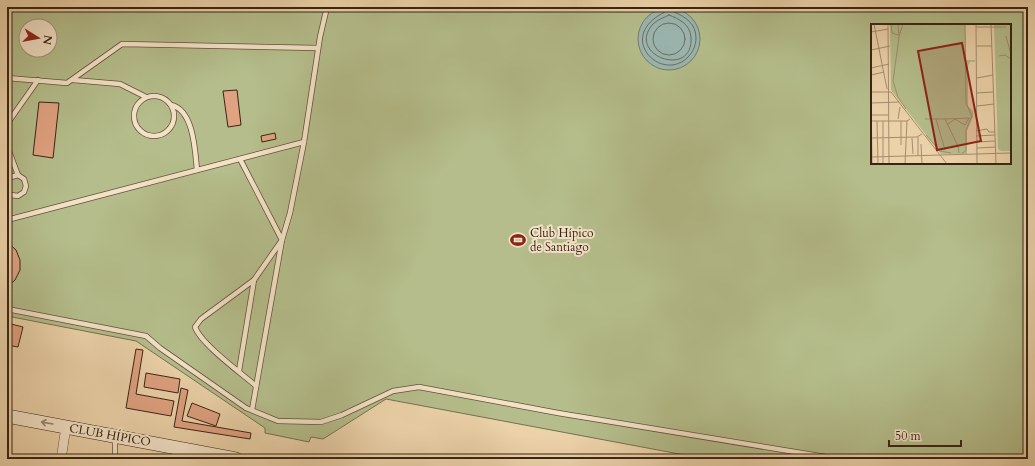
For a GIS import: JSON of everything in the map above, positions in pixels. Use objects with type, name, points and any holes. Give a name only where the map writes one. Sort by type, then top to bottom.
[{"type":"main road","name":"CLUB HÍPICO","points":[[7,416],[115,435],[236,459]]},
{"type":"street","points":[[61,459],[66,427]]},
{"type":"lane","points":[[7,12],[16,7]]},
{"type":"lane","points":[[252,410],[282,240],[290,213],[304,142],[318,48],[327,7]]},
{"type":"lane","points":[[7,78],[68,82],[73,80],[114,48],[122,44],[318,48]]},
{"type":"lane","points":[[7,124],[38,80]]},
{"type":"lane","points":[[73,80],[120,84],[146,97],[160,96],[171,105],[182,109],[185,113],[193,136],[197,170]]},
{"type":"lane","points":[[146,97],[136,108],[134,117],[137,126],[148,135],[158,136],[170,128],[174,114],[171,105]]},
{"type":"lane","points":[[7,220],[304,142]]},
{"type":"lane","points":[[7,146],[18,175],[26,182],[24,192],[14,196],[7,190]]},
{"type":"lane","points":[[240,159],[282,240]]},
{"type":"lane","points":[[7,181],[11,177],[18,175]]},
{"type":"lane","points":[[256,386],[206,342],[195,327],[201,319],[254,280],[282,240]]},
{"type":"lane","points":[[239,370],[254,280]]},
{"type":"lane","points":[[7,309],[146,336],[160,348],[246,408],[278,421],[321,422],[342,416],[394,391],[419,387],[558,413],[838,459]]},
{"type":"lane","points":[[115,435],[115,459]]},
{"type":"green space","name":"Club Hípico de Santiago","points":[[7,7],[1028,7],[1028,459],[706,459],[386,399],[323,439],[311,437],[309,442],[265,433],[265,428],[136,341],[7,316]]},
{"type":"water","points":[[669,8],[686,13],[691,17],[695,22],[700,39],[695,56],[691,61],[686,65],[669,70],[652,65],[647,61],[643,56],[638,39],[643,22],[647,17],[652,13]]},
{"type":"building","points":[[237,90],[241,125],[228,127],[223,91]]},
{"type":"building","points":[[39,102],[59,103],[53,158],[33,155]]},
{"type":"building","points":[[275,133],[276,139],[262,142],[261,136]]},
{"type":"building","points":[[7,242],[16,250],[20,260],[20,270],[15,280],[7,287]]},
{"type":"building","points":[[7,323],[23,327],[18,347],[7,345]]},
{"type":"building","points":[[136,349],[143,350],[136,394],[174,401],[171,416],[126,408]]},
{"type":"building","points":[[146,373],[180,379],[178,393],[144,387]]},
{"type":"building","points":[[181,388],[188,390],[182,421],[251,433],[250,439],[174,427]]},
{"type":"building","points":[[192,403],[220,414],[216,426],[187,416]]},
{"type":"place","name":"Club Hípico de Santiago","points":[[518,240]]}]
